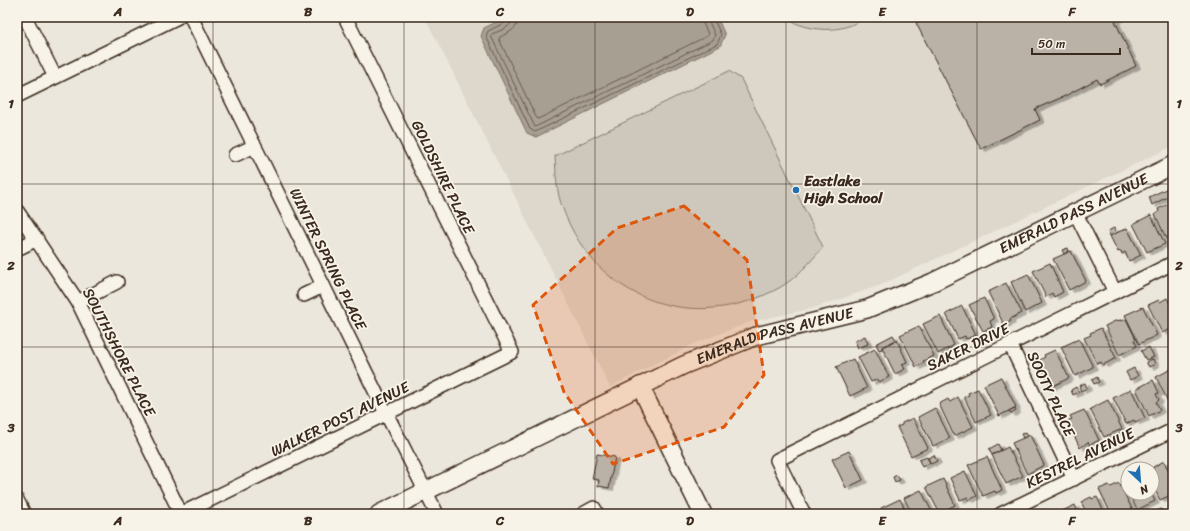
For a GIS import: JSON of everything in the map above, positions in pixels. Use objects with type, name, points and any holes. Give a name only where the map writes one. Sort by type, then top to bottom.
[{"type":"street","points":[[25,17],[54,77]]},
{"type":"street","points":[[17,96],[178,17]]},
{"type":"street","name":"WINTER SPRING PLACE","points":[[191,17],[386,414],[437,514]]},
{"type":"street","name":"GOLDSHIRE PLACE","points":[[346,17],[512,352]]},
{"type":"street","points":[[235,155],[255,146]]},
{"type":"street","name":"EMERALD PASS AVENUE","points":[[379,514],[684,365],[756,336],[867,309],[933,282],[1173,165]]},
{"type":"street","name":"SOUTHSHORE PLACE","points":[[17,211],[78,302],[181,514]]},
{"type":"street","points":[[1075,212],[1114,292]]},
{"type":"street","points":[[17,249],[37,239]]},
{"type":"street","name":"SAKER DRIVE","points":[[804,514],[777,460],[1173,263]]},
{"type":"street","points":[[78,302],[117,282]]},
{"type":"street","points":[[304,295],[323,286]]},
{"type":"street","name":"SOOTY PLACE","points":[[1010,344],[1074,479]]},
{"type":"street","name":"WALKER POST AVENUE","points":[[181,514],[512,352]]},
{"type":"street","points":[[640,386],[704,514]]},
{"type":"street","name":"KESTREL AVENUE","points":[[1001,514],[1173,430]]},
{"type":"street","points":[[17,500],[24,514]]},
{"type":"highlighted area","points":[[684,206],[747,260],[764,375],[724,427],[613,464],[564,392],[533,305],[617,228]]},
{"type":"shaded area","name":"Eastlake High School","points":[[425,17],[1173,17],[1173,146],[881,285],[814,308],[750,322],[696,343],[610,387]]},
{"type":"shaded area","points":[[783,17],[866,17],[846,27],[825,29],[803,26]]},
{"type":"shaded area","points":[[729,71],[741,79],[823,247],[803,269],[786,284],[747,302],[714,308],[682,307],[652,300],[624,287],[599,267],[579,241],[563,209],[559,196],[555,156]]},
{"type":"water","points":[[507,17],[717,17],[725,35],[720,46],[536,137],[527,133],[481,36],[484,28]]},
{"type":"building","points":[[927,17],[1121,17],[1115,21],[1136,66],[1100,84],[1097,79],[1065,96],[1035,109],[1040,120],[981,149],[916,23]]},
{"type":"building","points":[[1166,189],[1169,196],[1152,205],[1149,197]]},
{"type":"building","points":[[1172,202],[1173,238],[1170,240],[1165,236],[1155,214],[1159,212],[1158,209]]},
{"type":"building","points":[[1151,215],[1165,244],[1147,252],[1133,224]]},
{"type":"building","points":[[1114,228],[1116,233],[1110,236],[1108,231]]},
{"type":"building","points":[[1127,228],[1141,255],[1129,261],[1125,252],[1122,254],[1121,251],[1118,252],[1110,236]]},
{"type":"building","points":[[1068,248],[1069,251],[1064,254],[1062,250]]},
{"type":"building","points":[[1071,251],[1086,281],[1069,290],[1053,259]]},
{"type":"building","points":[[1050,263],[1063,292],[1054,297],[1052,293],[1046,297],[1033,271]]},
{"type":"building","points":[[1028,274],[1042,303],[1025,312],[1011,282]]},
{"type":"building","points":[[1006,283],[1022,313],[1010,319],[1011,321],[1004,325],[988,292]]},
{"type":"building","points":[[984,298],[994,319],[990,321],[992,327],[983,331],[969,305]]},
{"type":"building","points":[[1167,298],[1173,310],[1173,328],[1162,333],[1148,305],[1159,300],[1160,302]]},
{"type":"building","points":[[962,306],[976,335],[966,339],[965,336],[958,339],[946,314]]},
{"type":"building","points":[[1143,307],[1157,335],[1139,344],[1125,315]]},
{"type":"building","points":[[940,316],[954,345],[938,354],[923,324]]},
{"type":"building","points":[[1126,319],[1136,339],[1134,340],[1137,346],[1119,355],[1105,326],[1115,321]]},
{"type":"building","points":[[919,326],[934,356],[923,361],[924,363],[916,367],[900,335]]},
{"type":"building","points":[[1101,328],[1116,358],[1103,365],[1101,362],[1097,364],[1084,338],[1091,335],[1090,333]]},
{"type":"building","points":[[893,335],[896,340],[879,350],[876,344]]},
{"type":"building","points":[[865,336],[868,344],[858,348],[855,341]]},
{"type":"building","points":[[1079,339],[1093,367],[1075,376],[1061,347]]},
{"type":"building","points":[[897,340],[907,362],[902,364],[905,369],[895,374],[882,347]]},
{"type":"building","points":[[1149,347],[1154,357],[1146,360],[1141,351]]},
{"type":"building","points":[[875,349],[889,377],[879,382],[878,379],[871,382],[858,357]]},
{"type":"building","points":[[1055,350],[1069,378],[1051,387],[1038,361],[1045,357],[1044,355]]},
{"type":"building","points":[[853,359],[867,388],[850,396],[836,367]]},
{"type":"building","points":[[1153,359],[1155,364],[1149,367],[1146,362]]},
{"type":"building","points":[[1134,368],[1138,376],[1130,380],[1126,372]]},
{"type":"building","points":[[1173,368],[1173,404],[1170,406],[1156,377]]},
{"type":"building","points":[[1001,377],[1016,407],[999,416],[984,385]]},
{"type":"building","points":[[1097,377],[1099,382],[1094,384],[1092,380]]},
{"type":"building","points":[[1153,380],[1159,393],[1156,394],[1159,400],[1156,402],[1160,410],[1149,416],[1136,389]]},
{"type":"building","points":[[1085,383],[1087,388],[1081,391],[1079,386]]},
{"type":"building","points":[[1076,387],[1079,392],[1073,395],[1071,390]]},
{"type":"building","points":[[978,389],[991,415],[976,422],[964,397],[969,395],[968,393]]},
{"type":"building","points":[[1131,389],[1145,418],[1135,422],[1134,420],[1126,424],[1113,398]]},
{"type":"building","points":[[958,397],[973,427],[954,436],[939,404],[948,399],[950,402]]},
{"type":"building","points":[[1108,400],[1122,429],[1104,437],[1090,409]]},
{"type":"building","points":[[935,408],[950,438],[933,446],[918,417]]},
{"type":"building","points":[[1015,408],[1016,411],[1011,414],[1009,411]]},
{"type":"building","points":[[1084,410],[1099,440],[1090,445],[1088,442],[1080,448],[1067,421],[1072,419],[1070,416]]},
{"type":"building","points":[[913,418],[928,448],[911,456],[897,427]]},
{"type":"building","points":[[1026,432],[1028,436],[1023,438],[1021,434]]},
{"type":"building","points":[[1030,435],[1044,465],[1027,474],[1012,443]]},
{"type":"building","points":[[998,444],[1001,450],[992,455],[989,449]]},
{"type":"building","points":[[1008,447],[1023,476],[1006,484],[992,455]]},
{"type":"building","points":[[849,451],[863,480],[846,488],[832,459]]},
{"type":"building","points":[[597,454],[615,457],[609,488],[598,486],[599,480],[592,479]]},
{"type":"building","points":[[934,455],[937,461],[931,464],[928,458]]},
{"type":"building","points":[[927,457],[930,463],[922,467],[919,460]]},
{"type":"building","points":[[987,457],[1002,490],[983,496],[968,465]]},
{"type":"building","points":[[1164,461],[1173,481],[1173,494],[1160,500],[1160,463]]},
{"type":"building","points":[[965,471],[977,496],[969,500],[968,497],[960,500],[950,478]]},
{"type":"building","points":[[897,475],[900,480],[895,482],[893,477]]},
{"type":"building","points":[[943,479],[955,505],[949,508],[950,511],[940,514],[926,487]]},
{"type":"building","points":[[1119,483],[1120,501],[1128,501],[1134,513],[1111,514],[1099,489],[1109,485],[1111,487]]},
{"type":"building","points":[[921,490],[933,514],[912,514],[904,498]]},
{"type":"building","points":[[1091,497],[1092,499],[1097,497],[1105,514],[1087,514],[1081,502]]},
{"type":"building","points":[[900,499],[907,514],[884,514],[881,508]]},
{"type":"building","points":[[1133,501],[1155,501],[1137,510]]},
{"type":"building","points":[[1075,505],[1079,514],[1058,514],[1058,513]]},
{"type":"building","points":[[1161,509],[1163,514],[1158,514],[1157,511]]},
{"type":"place","name":"Eastlake High School","points":[[796,190]]}]
